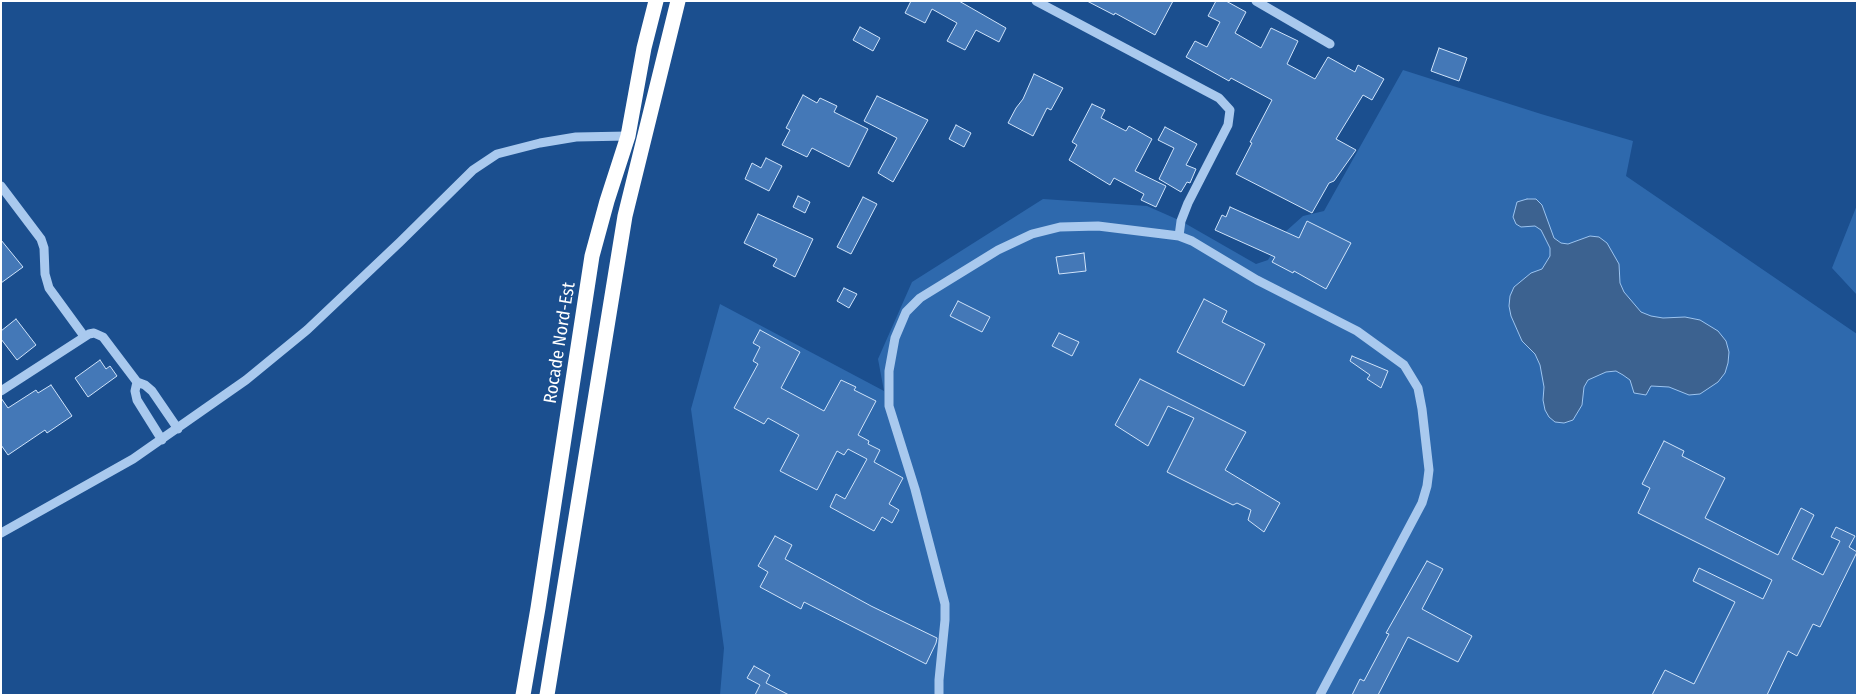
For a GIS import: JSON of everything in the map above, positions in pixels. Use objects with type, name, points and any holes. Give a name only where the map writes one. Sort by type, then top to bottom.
[{"type":"highway","name":"Rocade Nord-Est","points":[[523,695],[592,256],[628,136],[644,48],[656,1]]},
{"type":"highway","points":[[547,695],[625,216],[678,1]]},
{"type":"street","points":[[1036,1],[1219,98],[1230,110],[1228,125],[1188,203],[1181,221],[1179,236]]},
{"type":"street","points":[[1256,1],[1330,44]]},
{"type":"street","points":[[1,533],[162,440],[246,380],[307,330],[400,242],[455,186],[497,154],[540,143],[576,137],[628,136]]},
{"type":"street","points":[[1,186],[41,239],[44,248],[45,274],[49,288],[84,336]]},
{"type":"street","points":[[939,695],[945,604],[915,489],[889,406],[888,370],[895,338],[906,312],[920,298],[998,250],[1032,234],[1060,226],[1098,226],[1179,236],[1192,241],[1258,280],[1357,331],[1404,365],[1418,388],[1429,470],[1422,503],[1320,695]]},
{"type":"street","points":[[1,392],[84,336],[94,333],[103,337],[137,382],[145,385],[152,391],[178,428]]},
{"type":"street","points":[[137,382],[136,400],[162,440]]},
{"type":"shaded area","points":[[1403,70],[1633,141],[1626,176],[1857,334],[1857,695],[720,695],[724,648],[691,409],[720,304],[884,391],[878,359],[912,282],[1043,199],[1147,206],[1181,221],[1256,264],[1268,260],[1284,233],[1303,216],[1324,211]]},
{"type":"shaded area","points":[[1536,199],[1542,205],[1554,238],[1561,243],[1568,244],[1590,236],[1599,237],[1607,243],[1619,264],[1620,283],[1624,292],[1641,312],[1663,318],[1685,317],[1700,320],[1718,331],[1726,341],[1729,352],[1725,373],[1718,382],[1700,394],[1689,395],[1669,387],[1651,386],[1646,395],[1634,393],[1630,380],[1623,375],[1616,371],[1606,372],[1588,380],[1584,387],[1582,405],[1573,420],[1564,423],[1555,422],[1549,417],[1543,400],[1544,387],[1540,365],[1535,354],[1522,341],[1511,316],[1509,306],[1510,296],[1514,287],[1531,273],[1542,269],[1550,256],[1550,248],[1541,230],[1535,226],[1521,227],[1516,224],[1513,217],[1517,202]]},
{"type":"shaded area","points":[[1857,205],[1857,295],[1832,268]]},
{"type":"building","points":[[911,1],[959,1],[1006,28],[999,42],[976,30],[965,50],[947,41],[957,23],[932,9],[925,23],[905,13]]},
{"type":"building","points":[[1087,1],[1173,1],[1155,35],[1115,13],[1114,15]]},
{"type":"building","points":[[1216,1],[1226,1],[1246,12],[1235,33],[1261,48],[1271,28],[1298,41],[1287,64],[1315,79],[1328,57],[1355,72],[1358,65],[1384,79],[1372,100],[1363,95],[1336,139],[1356,150],[1334,181],[1329,183],[1312,213],[1236,174],[1272,100],[1231,78],[1229,81],[1186,57],[1195,41],[1207,47],[1220,22],[1208,16]]},
{"type":"building","points":[[860,27],[880,38],[873,51],[853,40]]},
{"type":"building","points":[[1439,48],[1467,58],[1459,81],[1431,71]]},
{"type":"building","points":[[1034,74],[1063,88],[1051,110],[1047,108],[1033,136],[1008,123],[1023,99]]},
{"type":"building","points":[[803,95],[817,103],[820,98],[837,106],[834,112],[868,129],[849,167],[812,148],[807,157],[782,145],[790,130],[786,128]]},
{"type":"building","points":[[877,96],[928,120],[893,182],[878,173],[897,138],[864,121]]},
{"type":"building","points":[[1092,104],[1105,110],[1101,118],[1126,131],[1129,126],[1152,139],[1135,171],[1166,186],[1156,207],[1141,200],[1144,194],[1114,178],[1110,185],[1069,160],[1077,145],[1072,142]]},
{"type":"building","points":[[956,125],[971,133],[964,147],[949,139]]},
{"type":"building","points":[[1165,127],[1197,144],[1186,165],[1196,169],[1190,183],[1187,182],[1181,192],[1159,179],[1174,148],[1158,140]]},
{"type":"building","points":[[766,158],[782,166],[769,191],[745,179],[752,163],[761,168]]},
{"type":"building","points":[[798,196],[810,202],[805,213],[793,207]]},
{"type":"building","points":[[863,197],[877,204],[851,254],[837,247]]},
{"type":"building","points":[[1230,207],[1299,238],[1307,221],[1351,243],[1326,289],[1294,271],[1293,273],[1272,262],[1275,257],[1215,230],[1222,215],[1226,217]]},
{"type":"building","points":[[758,214],[813,239],[795,277],[773,266],[777,259],[744,243]]},
{"type":"building","points":[[1,240],[23,267],[1,283]]},
{"type":"building","points":[[1084,253],[1086,271],[1059,274],[1056,257]]},
{"type":"building","points":[[844,288],[857,294],[849,308],[837,301]]},
{"type":"building","points":[[1204,299],[1227,311],[1222,322],[1265,344],[1244,386],[1177,352]]},
{"type":"building","points":[[958,301],[990,317],[982,332],[950,316]]},
{"type":"building","points":[[16,319],[36,345],[17,360],[1,339],[1,331]]},
{"type":"building","points":[[760,330],[800,352],[781,388],[824,411],[841,380],[856,387],[854,390],[876,401],[858,435],[869,441],[868,444],[880,450],[874,462],[903,478],[889,504],[899,510],[892,523],[882,517],[874,531],[830,507],[836,494],[845,499],[867,459],[848,449],[844,455],[837,451],[817,490],[780,471],[799,435],[768,418],[764,424],[734,408],[758,364],[753,361],[760,347],[753,343]]},
{"type":"building","points":[[1059,333],[1079,342],[1072,356],[1052,346]]},
{"type":"building","points":[[1352,356],[1388,371],[1381,388],[1367,379],[1370,375],[1350,361]]},
{"type":"building","points":[[100,360],[106,369],[110,366],[117,376],[88,397],[75,378]]},
{"type":"building","points":[[1140,379],[1246,432],[1225,470],[1280,503],[1264,532],[1248,520],[1251,510],[1237,503],[1233,505],[1167,472],[1194,418],[1168,406],[1148,446],[1115,425]]},
{"type":"building","points":[[51,385],[72,416],[47,433],[45,430],[8,455],[1,445],[1,398],[8,408],[36,390],[38,393]]},
{"type":"building","points":[[1664,441],[1684,451],[1682,456],[1725,478],[1705,518],[1778,555],[1801,508],[1814,515],[1792,559],[1823,575],[1840,541],[1831,537],[1836,527],[1855,536],[1849,547],[1857,552],[1820,627],[1813,624],[1797,656],[1788,651],[1767,695],[1652,695],[1665,670],[1694,684],[1735,602],[1693,581],[1699,568],[1763,599],[1772,580],[1638,513],[1650,488],[1642,484]]},
{"type":"building","points":[[775,536],[792,545],[785,559],[871,606],[937,638],[926,664],[804,602],[801,609],[760,587],[768,572],[758,566]]},
{"type":"building","points":[[1427,561],[1443,569],[1422,609],[1472,636],[1458,662],[1408,637],[1378,695],[1352,695],[1360,679],[1364,681],[1389,634],[1386,633]]},
{"type":"building","points":[[754,666],[770,675],[766,683],[789,695],[755,695],[760,685],[747,678]]}]
